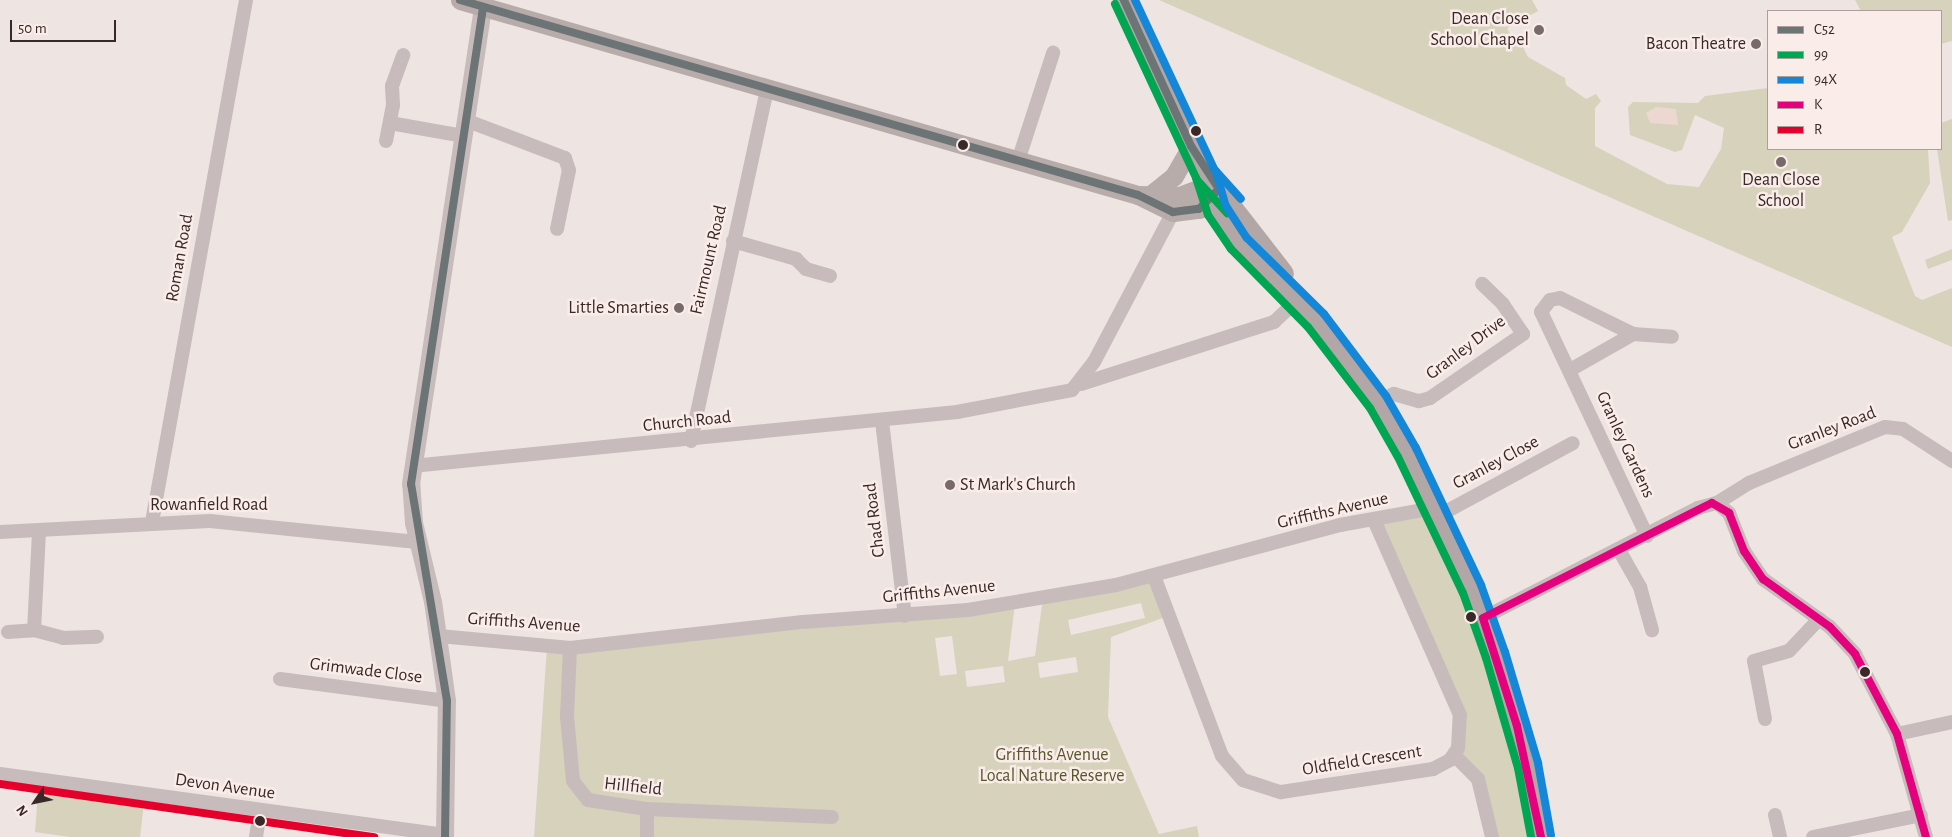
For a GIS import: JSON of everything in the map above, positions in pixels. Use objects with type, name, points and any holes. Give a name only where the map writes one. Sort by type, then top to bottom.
[{"type":"highway","points":[[1124,0],[1191,146],[1209,191],[1239,244],[1294,297],[1378,402],[1436,512],[1483,618],[1518,726],[1541,837]]},
{"type":"highway","points":[[1209,191],[1278,264],[1294,297]]},
{"type":"main road","points":[[460,0],[1018,161],[1146,194],[1179,196],[1209,191]]},
{"type":"main road","points":[[1146,194],[1174,176],[1191,146]]},
{"type":"main road","points":[[1146,194],[1173,212],[1209,191]]},
{"type":"street","name":"Roman Road","points":[[152,522],[246,0]]},
{"type":"street","points":[[445,836],[447,700],[439,636],[417,542],[412,466],[483,7]]},
{"type":"street","points":[[1018,161],[1053,53]]},
{"type":"street","points":[[386,141],[390,123],[392,86],[402,55]]},
{"type":"street","name":"Fairmount Road","points":[[691,441],[767,89]]},
{"type":"street","points":[[390,123],[464,128],[565,158],[569,170],[557,229]]},
{"type":"street","points":[[1081,384],[1173,212]]},
{"type":"street","points":[[733,241],[796,259],[806,269],[830,276]]},
{"type":"street","name":"Granley Drive","points":[[1378,402],[1394,394],[1419,401],[1430,398],[1523,334],[1503,304],[1482,284]]},
{"type":"street","name":"Church Road","points":[[412,466],[691,441],[994,407],[1062,393],[1081,384],[1274,322],[1288,310],[1294,297]]},
{"type":"street","name":"Granley Gardens","points":[[1647,536],[1570,370],[1541,318],[1550,300],[1565,300],[1633,334],[1672,337]]},
{"type":"street","points":[[1570,370],[1633,334]]},
{"type":"street","name":"Chad Road","points":[[882,420],[905,616]]},
{"type":"street","name":"Granley Road","points":[[1483,618],[1647,536],[1698,508],[1717,503],[1749,483],[1885,427],[1903,429],[1952,460]]},
{"type":"street","name":"Granley Close","points":[[1436,512],[1573,443]]},
{"type":"street","points":[[1717,503],[1729,513],[1756,571],[1819,619],[1855,654],[1897,734],[1926,837]]},
{"type":"street","name":"Griffiths Avenue","points":[[439,636],[570,648],[905,616],[1032,600],[1154,576],[1374,520],[1436,512]]},
{"type":"street","points":[[1374,520],[1460,715],[1462,733],[1454,755],[1478,779],[1492,837]]},
{"type":"street","name":"Rowanfield Road","points":[[0,532],[39,532],[152,522],[276,524],[417,542]]},
{"type":"street","points":[[34,630],[39,532]]},
{"type":"street","points":[[1619,550],[1640,587],[1652,630]]},
{"type":"street","name":"Oldfield Crescent","points":[[1154,576],[1222,756],[1252,785],[1281,792],[1347,783],[1433,769],[1454,755]]},
{"type":"street","points":[[1765,719],[1754,661],[1788,651],[1819,619]]},
{"type":"street","points":[[8,632],[34,630],[63,638],[97,637]]},
{"type":"street","name":"Hillfield","points":[[570,648],[567,717],[576,786],[599,804],[647,809],[832,817]]},
{"type":"street","name":"Grimwade Close","points":[[280,679],[447,700]]},
{"type":"street","points":[[1897,734],[1952,722]]},
{"type":"street","name":"Devon Avenue","points":[[0,774],[445,836]]},
{"type":"street","points":[[647,809],[647,837]]},
{"type":"street","points":[[256,837],[260,811]]},
{"type":"street","points":[[1775,815],[1780,837]]},
{"type":"street","points":[[1813,837],[1921,815]]},
{"type":"green space","points":[[1159,0],[1532,0],[1538,11],[1507,28],[1517,47],[1522,45],[1528,57],[1565,78],[1566,85],[1586,99],[1596,94],[1601,101],[1595,108],[1595,146],[1667,184],[1699,187],[1721,149],[1724,128],[1695,115],[1682,150],[1675,152],[1630,135],[1628,107],[1633,102],[1698,103],[1705,96],[1767,88],[1767,150],[1928,150],[1930,183],[1902,232],[1892,237],[1915,296],[1922,300],[1952,288],[1952,347]]},
{"type":"green space","points":[[1855,0],[1952,0],[1952,41],[1942,44],[1942,10],[1860,10]]},
{"type":"green space","points":[[1952,119],[1952,220],[1948,221],[1937,150],[1942,150],[1942,123]]},
{"type":"green space","points":[[1952,249],[1952,260],[1928,269],[1925,260]]},
{"type":"green space","points":[[1434,508],[1472,589],[1541,837],[1492,837],[1478,779],[1454,755],[1462,733],[1374,520]]},
{"type":"green space","name":"Griffiths Avenue Local Nature Reserve","points":[[1154,576],[1168,616],[1111,637],[1108,717],[1159,834],[1197,826],[1199,837],[534,837],[547,647],[1015,603],[1008,661],[1035,656],[1043,598]],"holes":[[[1141,603],[1145,618],[1071,635],[1068,620]],[[952,636],[957,674],[940,676],[935,638]],[[1076,657],[1078,672],[1040,678],[1038,663]],[[1003,666],[1005,682],[967,687],[965,671]]]},
{"type":"green space","points":[[39,780],[145,795],[140,837],[70,837],[35,832]]},
{"type":"shaded area","points":[[1656,107],[1676,109],[1678,125],[1650,123],[1646,113]]},
{"type":"transit line","name":"C52","points":[[460,0],[1138,195],[1173,212],[1199,209],[1219,189],[1191,146],[1124,0]]},
{"type":"transit line","name":"94X","points":[[1135,0],[1214,169],[1241,199]]},
{"type":"transit line","name":"99","points":[[1115,4],[1197,180],[1227,213]]},
{"type":"transit line","name":"C52","points":[[445,837],[447,701],[411,484],[483,7]]},
{"type":"transit line","name":"94X","points":[[1216,172],[1226,206],[1247,238],[1324,314],[1386,396],[1416,448],[1481,585],[1505,652],[1538,763],[1551,835]]},
{"type":"transit line","name":"99","points":[[1196,178],[1208,215],[1231,249],[1308,327],[1370,408],[1398,457],[1463,593],[1486,658],[1518,768],[1531,837]]},
{"type":"transit line","name":"K","points":[[1541,837],[1517,726],[1483,618],[1712,503],[1729,513],[1744,551],[1763,579],[1830,627],[1855,654],[1897,734],[1926,837]]},
{"type":"transit line","name":"R","points":[[0,784],[374,837]]},
{"type":"place","name":"Dean Close School Chapel","points":[[1539,30]]},
{"type":"place","name":"Bacon Theatre","points":[[1756,44]]},
{"type":"place","name":"Dean Close School","points":[[1781,162]]},
{"type":"place","name":"Little Smarties","points":[[679,308]]},
{"type":"place","name":"St Mark's Church","points":[[950,485]]}]
